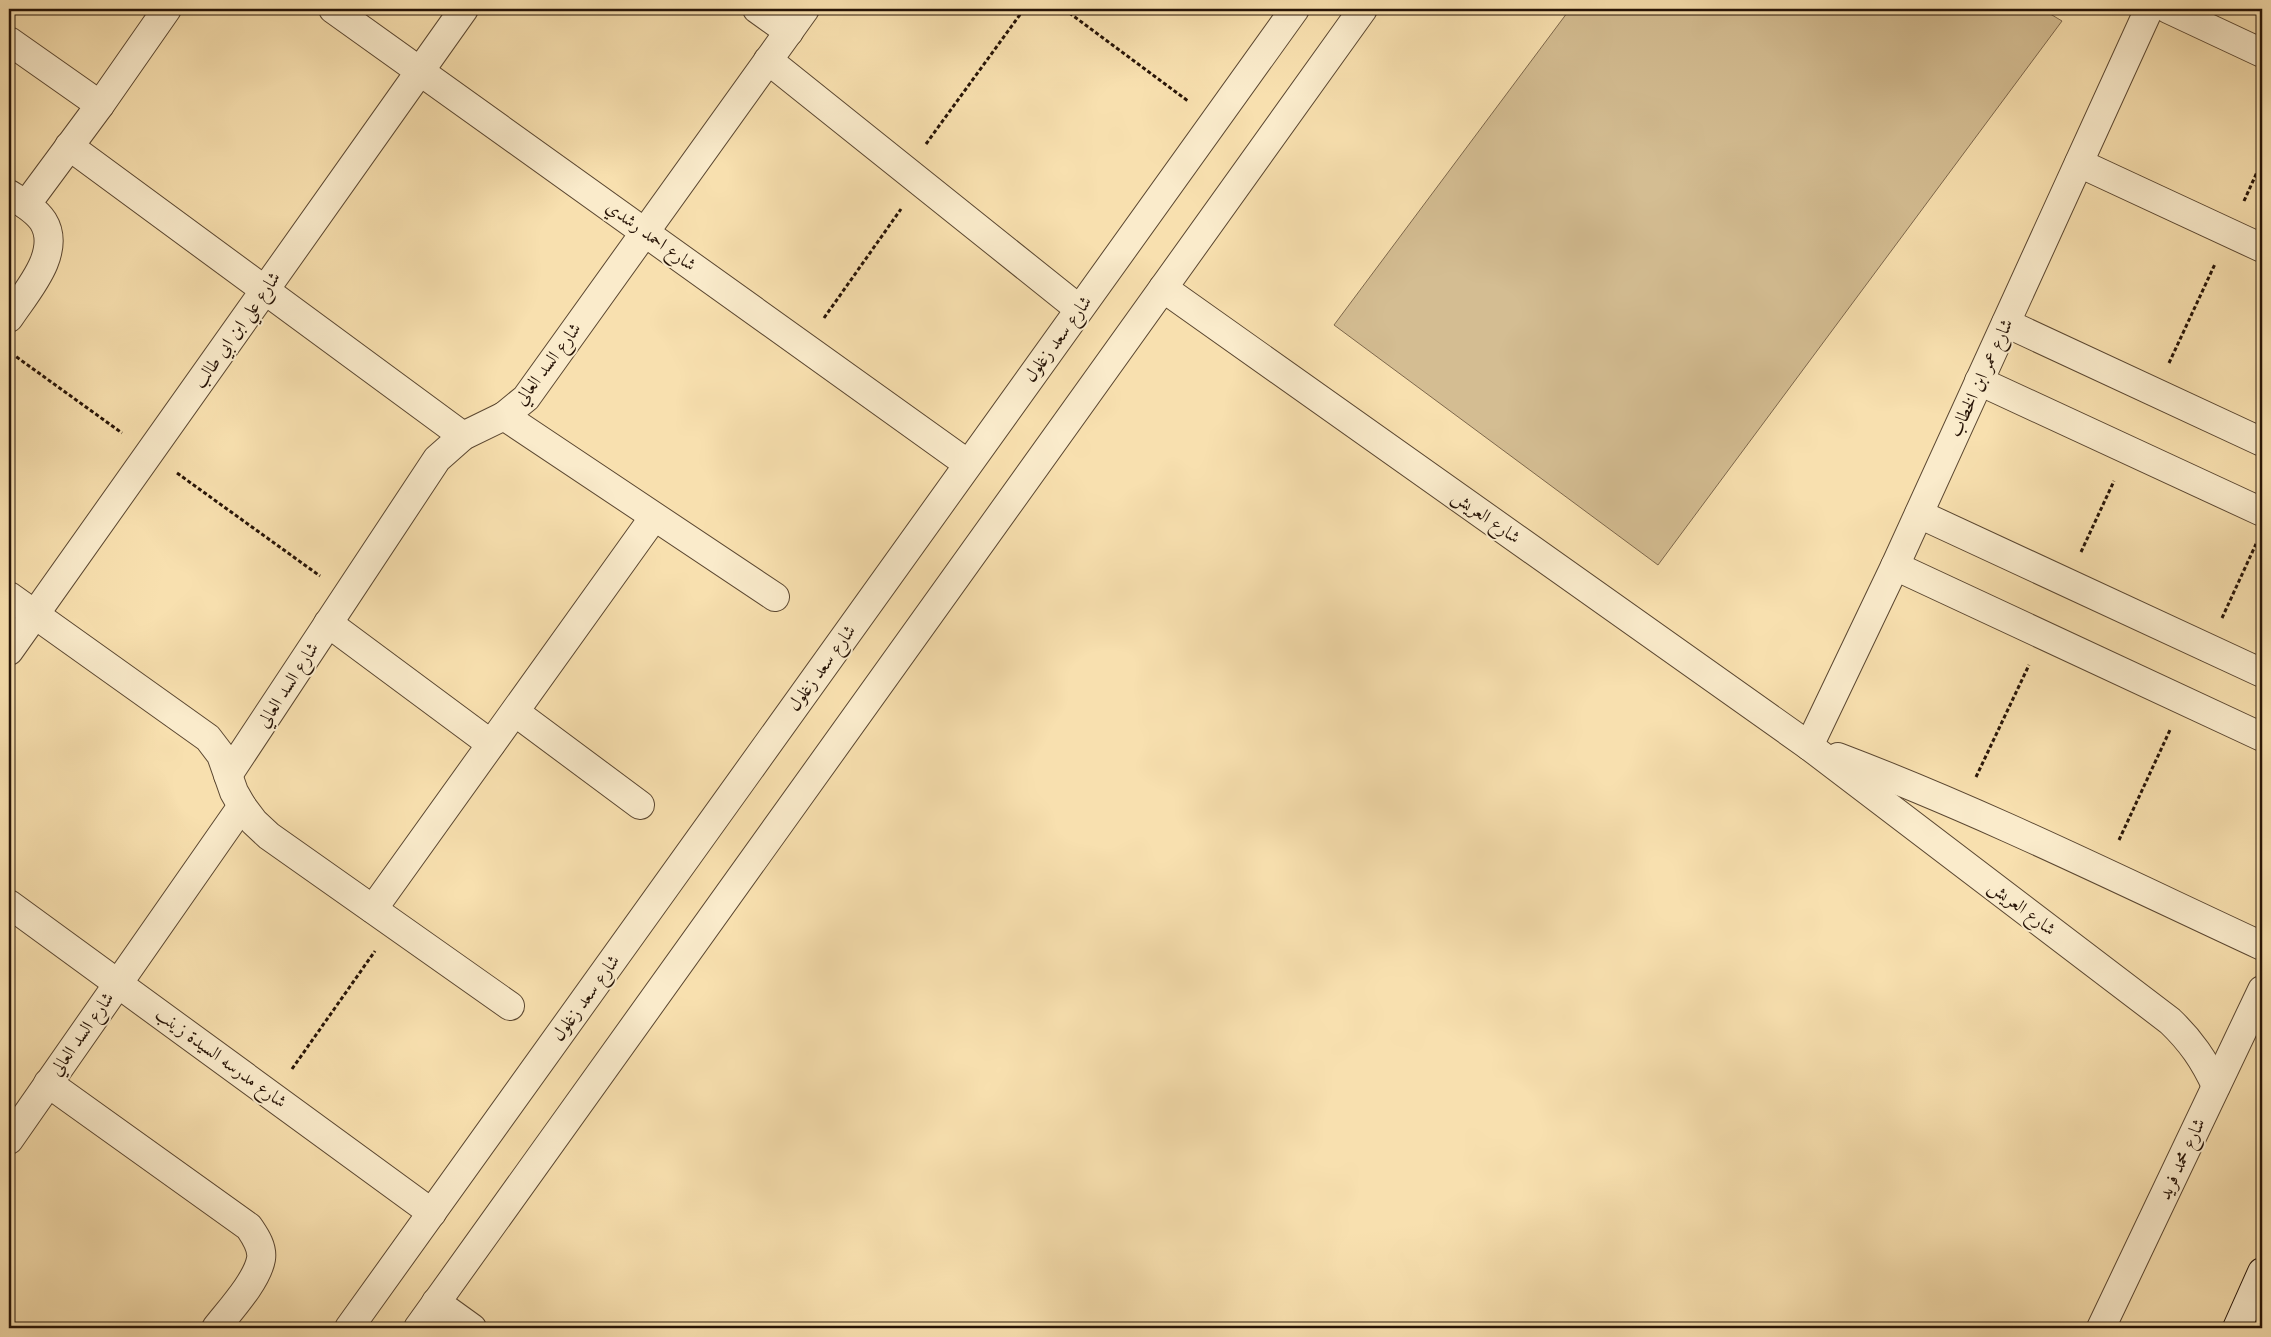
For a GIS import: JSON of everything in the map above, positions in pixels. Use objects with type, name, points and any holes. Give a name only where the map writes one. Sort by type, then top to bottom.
[{"type":"street","points":[[9,318],[43,266],[49,243],[43,221],[17,200],[69,146],[167,9]]},
{"type":"street","name":"شارع احمد رشدي","points":[[333,9],[968,464]]},
{"type":"street","name":"شارع علي ابن ابي طالب","points":[[9,651],[464,9]]},
{"type":"street","points":[[757,9],[789,32]]},
{"type":"street","name":"شارع السد العالي","points":[[228,775],[437,459],[463,436],[504,416],[526,398],[805,9]]},
{"type":"street","name":"شارع سعد زغلول","points":[[349,1328],[1295,9]]},
{"type":"street","points":[[418,1328],[1363,9]]},
{"type":"street","name":"شارع عمر ابن الخطاب","points":[[1809,746],[1919,514],[2149,9]]},
{"type":"street","points":[[2168,9],[2262,53]]},
{"type":"street","points":[[9,41],[100,105]]},
{"type":"street","points":[[768,60],[1079,309]]},
{"type":"street","points":[[69,146],[463,436]]},
{"type":"street","points":[[2079,163],[2262,248]]},
{"type":"street","name":"شارع العريش","points":[[1163,288],[1809,746],[2170,1021],[2190,1040],[2205,1062],[2216,1086]]},
{"type":"street","points":[[2006,323],[2262,442]]},
{"type":"street","points":[[1979,381],[2262,512]]},
{"type":"street","points":[[504,416],[775,597]]},
{"type":"street","points":[[1919,514],[2262,673]]},
{"type":"street","points":[[384,917],[491,744],[654,517]]},
{"type":"street","points":[[1894,566],[2262,737]]},
{"type":"street","points":[[9,596],[208,738],[221,756],[242,806],[254,822],[269,836],[510,1006]]},
{"type":"street","points":[[328,624],[491,744]]},
{"type":"street","points":[[514,712],[640,805]]},
{"type":"street","name":"شارع العريش","points":[[1809,746],[1962,807],[2262,946]]},
{"type":"street","name":"شارع السد العالي","points":[[9,1140],[242,806]]},
{"type":"street","name":"شارع مدرسه السيدة زينب","points":[[9,904],[432,1213]]},
{"type":"street","name":"شارع محمد فريد","points":[[2101,1328],[2262,990]]},
{"type":"street","points":[[48,1083],[249,1227],[258,1241],[261,1258],[256,1274],[216,1328]]},
{"type":"street","points":[[2237,1328],[2262,1272]]},
{"type":"street","points":[[436,1302],[472,1328]]},
{"type":"path","points":[[804,346],[1024,9]]},
{"type":"path","points":[[1064,9],[1215,120]]},
{"type":"path","points":[[2155,393],[2262,161]]},
{"type":"path","points":[[2067,582],[2128,450]]},
{"type":"path","points":[[2208,648],[2258,540]]},
{"type":"path","points":[[1962,807],[2042,635]]},
{"type":"path","points":[[2104,872],[2184,700]]},
{"type":"path","points":[[273,1096],[384,917]]},
{"type":"shaded area","points":[[1570,9],[2042,9],[2062,21],[1658,565],[1334,325]]}]
